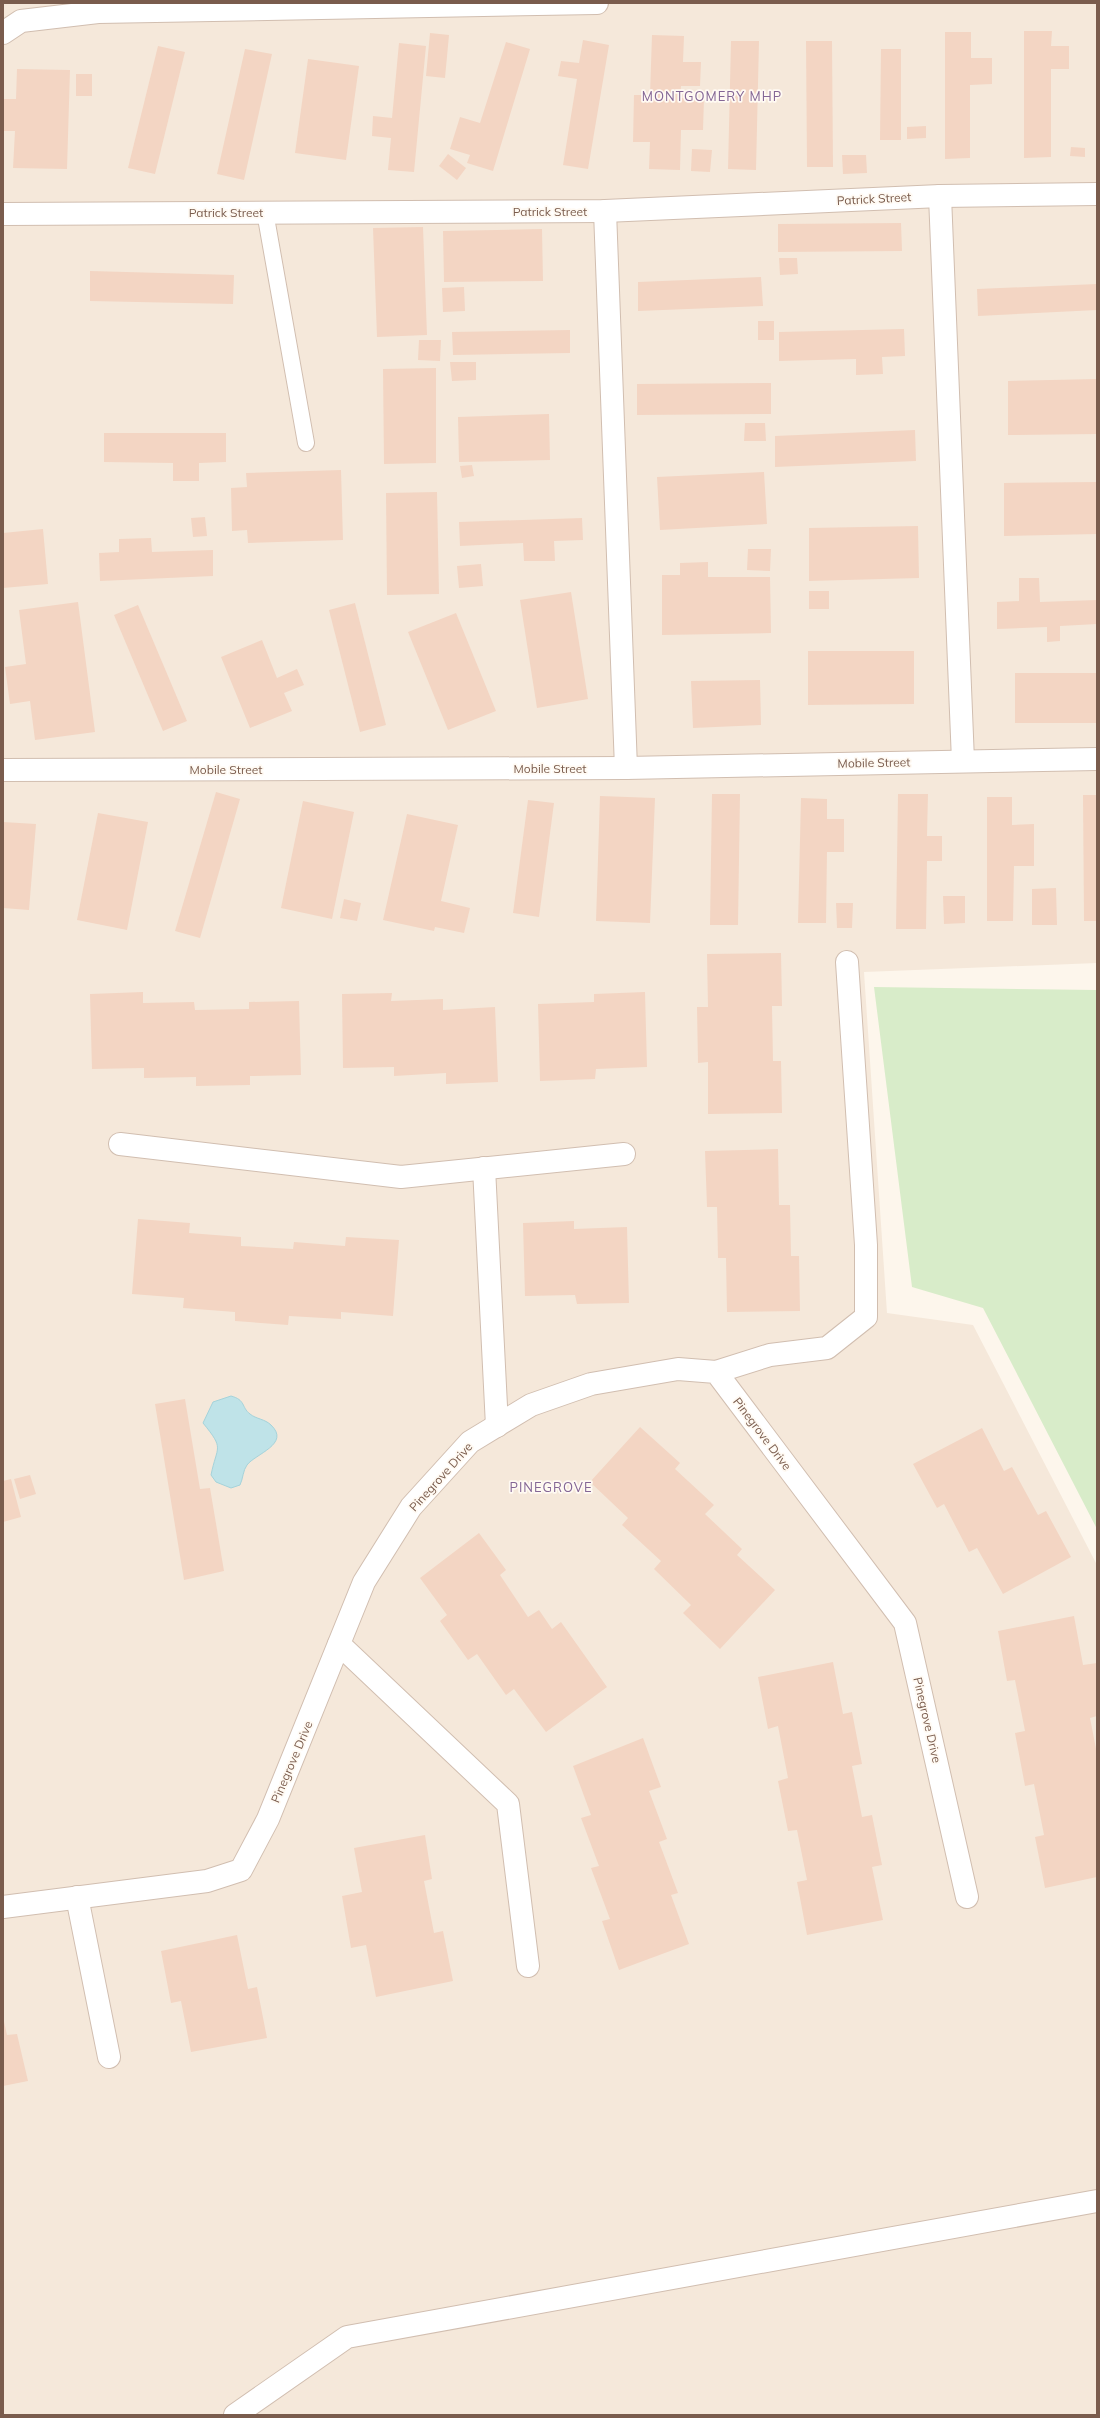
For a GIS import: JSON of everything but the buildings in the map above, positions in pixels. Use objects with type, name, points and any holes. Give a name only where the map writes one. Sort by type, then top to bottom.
[{"type":"street","points":[[3,33],[22,21],[98,12],[597,3]]},
{"type":"street","name":"Patrick Street","points":[[3,214],[605,211],[940,196],[1097,194]]},
{"type":"street","points":[[940,196],[963,761]]},
{"type":"street","points":[[605,211],[626,768]]},
{"type":"street","name":"Mobile Street","points":[[3,770],[626,768],[1097,759]]},
{"type":"street","points":[[716,1372],[770,1355],[827,1348],[866,1317],[866,1245],[847,962]]},
{"type":"street","points":[[120,1144],[401,1177],[624,1154]]},
{"type":"street","points":[[484,1168],[498,1426]]},
{"type":"street","name":"Pinegrove Drive","points":[[3,1907],[207,1881],[241,1870],[268,1819],[364,1582],[411,1507],[470,1442],[531,1405],[591,1384],[678,1369],[716,1372],[905,1623],[967,1897]]},
{"type":"street","points":[[339,1644],[508,1804],[528,1966]]},
{"type":"street","points":[[77,1897],[109,2057]]},
{"type":"street","points":[[235,2415],[347,2337],[1097,2201]]},
{"type":"lane","points":[[265,212],[306,443]]},
{"type":"shaded area","points":[[3,3],[1097,3],[1097,963],[864,972],[887,1313],[973,1325],[1097,1565],[1097,2415],[3,2415]]},
{"type":"green space","points":[[874,987],[1097,990],[1097,1529],[983,1308],[912,1287]]},
{"type":"water","points":[[231,1396],[239,1400],[250,1414],[266,1421],[271,1425],[276,1432],[277,1438],[270,1448],[247,1465],[240,1485],[231,1488],[216,1482],[211,1475],[218,1448],[214,1438],[203,1423],[213,1402]]},
{"type":"district","name":"MONTGOMERY MHP","points":[[712,96]]},
{"type":"district","name":"PINEGROVE","points":[[551,1487]]}]
